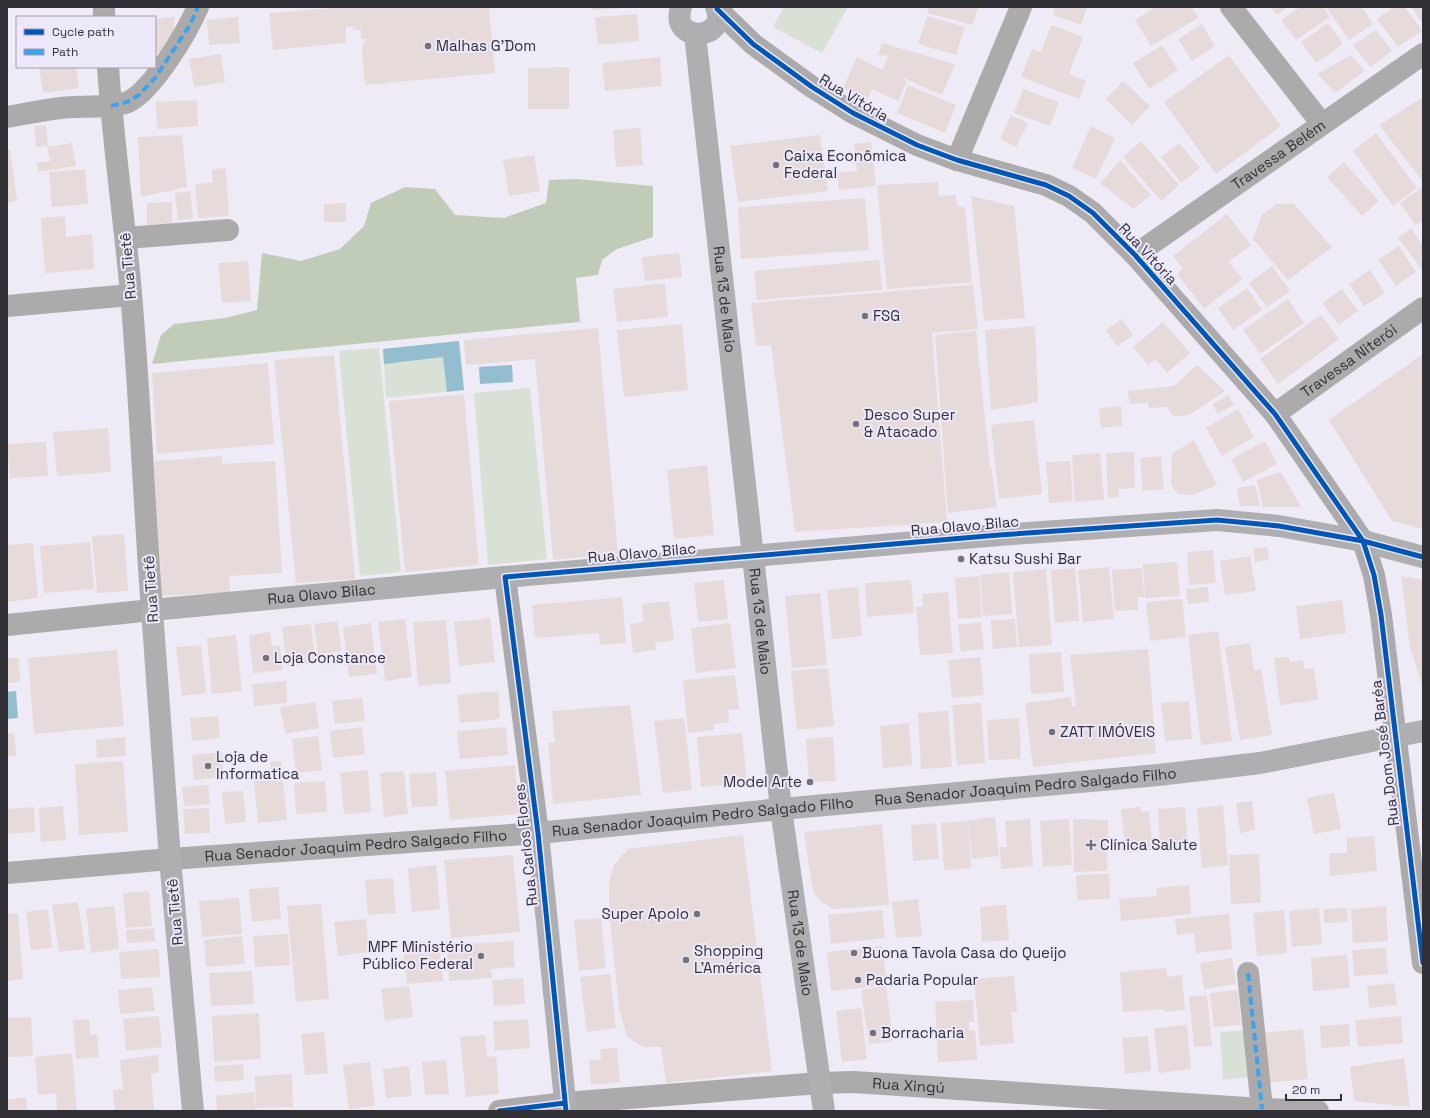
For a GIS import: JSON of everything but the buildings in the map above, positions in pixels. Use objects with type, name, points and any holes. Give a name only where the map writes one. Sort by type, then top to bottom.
[{"type":"main road","points":[[680,9],[679,19],[686,30],[695,34],[704,34],[710,32],[717,22],[716,8]]},
{"type":"main road","name":"Rua 13 de Maio","points":[[695,34],[780,809],[824,1111]]},
{"type":"main road","name":"Rua Olavo Bilac","points":[[152,610],[505,577],[999,535],[1217,520],[1278,526],[1363,541],[1423,557]]},
{"type":"main road","name":"Rua Tietê","points":[[152,610],[170,859],[194,1111]]},
{"type":"main road","name":"Rua Senador Joaquim Pedro Salgado Filho","points":[[538,833],[780,809],[1166,774],[1260,763],[1423,731]]},
{"type":"main road","name":"Rua Carlos Flores","points":[[538,833],[566,1107]]},
{"type":"street","points":[[7,117],[60,108],[110,106],[128,102],[139,95],[155,78],[190,25],[198,7]]},
{"type":"street","points":[[957,160],[1021,7]]},
{"type":"street","points":[[1231,7],[1322,124]]},
{"type":"street","name":"Rua Vitória","points":[[716,8],[753,44],[812,87],[853,113],[917,145],[957,160],[1046,186],[1069,196],[1093,213],[1135,256],[1275,414],[1363,541]]},
{"type":"street","name":"Travessa Belém","points":[[1135,256],[1423,54]]},
{"type":"street","name":"Rua Tietê","points":[[108,68],[110,106],[126,238],[131,295],[152,610]]},
{"type":"street","points":[[126,238],[228,230]]},
{"type":"street","points":[[7,306],[131,295]]},
{"type":"street","name":"Travessa Niterói","points":[[1275,414],[1423,308]]},
{"type":"street","name":"Rua Dom José Baréa","points":[[1363,541],[1374,575],[1381,615],[1423,963]]},
{"type":"street","name":"Rua Carlos Flores","points":[[505,577],[538,833]]},
{"type":"street","name":"Rua Olavo Bilac","points":[[7,625],[152,610]]},
{"type":"street","name":"Rua Senador Joaquim Pedro Salgado Filho","points":[[7,873],[170,859],[538,833]]},
{"type":"street","points":[[1248,973],[1262,1109]]},
{"type":"street","name":"Rua Xingú","points":[[498,1111],[566,1107],[820,1083],[854,1082],[1262,1109],[1318,1111]]},
{"type":"shaded area","points":[[784,7],[848,7],[822,53],[773,27]]},
{"type":"shaded area","points":[[459,341],[464,390],[386,398],[383,349]]},
{"type":"shaded area","points":[[379,348],[401,572],[360,576],[339,351]]},
{"type":"shaded area","points":[[530,388],[547,559],[488,565],[474,393]]},
{"type":"shaded area","points":[[1248,1030],[1252,1077],[1223,1080],[1220,1032]]},
{"type":"green space","points":[[577,179],[653,186],[653,237],[617,249],[602,260],[598,275],[576,278],[580,322],[152,364],[161,335],[174,324],[225,318],[257,310],[262,253],[301,261],[340,249],[364,226],[371,203],[405,187],[435,189],[455,215],[504,218],[546,203],[549,180]]},
{"type":"water","points":[[459,341],[464,390],[447,392],[443,357],[384,364],[383,349]]},
{"type":"water","points":[[512,365],[513,382],[480,384],[479,367]]},
{"type":"water","points":[[16,691],[18,718],[7,719],[7,692]]},
{"type":"marked path","points":[[111,106],[127,102],[139,95],[155,78],[190,25],[198,7]]},
{"type":"marked path","points":[[1248,973],[1262,1109]]},
{"type":"cycle path","points":[[717,9],[753,44],[812,87],[853,113],[917,145],[957,160],[1046,185],[1069,196],[1093,213],[1135,255],[1275,414],[1363,541],[1374,575],[1381,615],[1423,963]]},
{"type":"cycle path","points":[[566,1111],[538,833],[505,577],[999,535],[1217,520],[1279,526],[1363,541],[1423,557]]},
{"type":"cycle path","points":[[499,1111],[565,1103]]},
{"type":"place","name":"Malhas G'Dom","points":[[428,46]]},
{"type":"place","name":"Caixa Econômica Federal","points":[[776,165]]},
{"type":"place","name":"FSG","points":[[865,316]]},
{"type":"place","name":"Desco Super & Atacado","points":[[856,424]]},
{"type":"place","name":"Katsu Sushi Bar","points":[[961,559]]},
{"type":"place","name":"Loja Constance","points":[[266,658]]},
{"type":"place","name":"ZATT IMÓVEIS","points":[[1052,732]]},
{"type":"place","name":"Loja de Informatica","points":[[208,766]]},
{"type":"place","name":"Model Arte","points":[[810,782]]},
{"type":"place","name":"Clínica Salute","points":[[1091,845]]},
{"type":"place","name":"Super Apolo","points":[[697,914]]},
{"type":"place","name":"Buona Tavola Casa do Queijo","points":[[854,953]]},
{"type":"place","name":"MPF Ministério Público Federal","points":[[481,956]]},
{"type":"place","name":"Shopping L'América","points":[[686,960]]},
{"type":"place","name":"Padaria Popular","points":[[858,980]]},
{"type":"place","name":"Borracharia","points":[[873,1033]]}]
